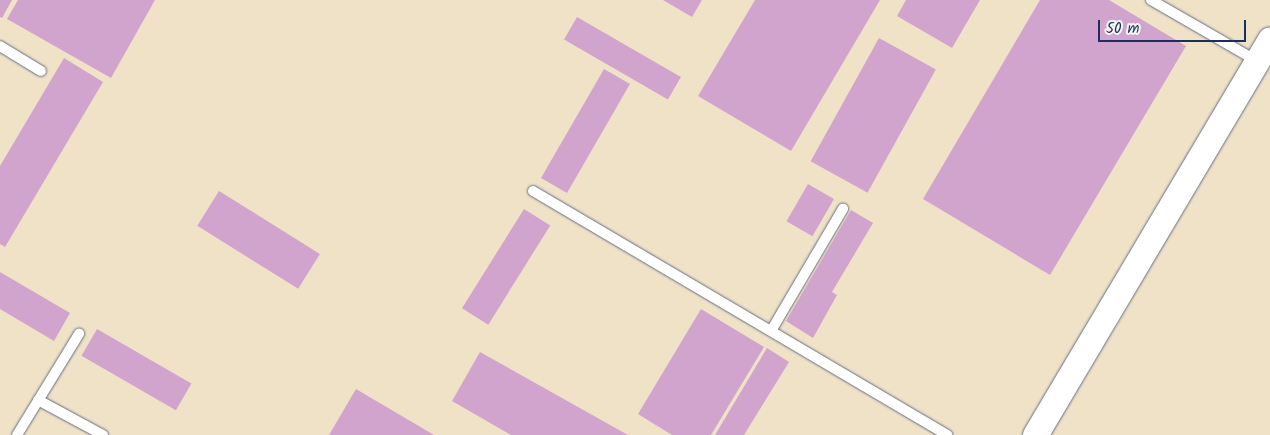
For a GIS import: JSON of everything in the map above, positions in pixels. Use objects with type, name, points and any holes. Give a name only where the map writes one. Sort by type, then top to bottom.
[{"type":"street","points":[[1034,435],[1264,51]]},
{"type":"lane","points":[[1152,0],[1264,51]]},
{"type":"lane","points":[[0,46],[41,71]]},
{"type":"lane","points":[[533,191],[947,435]]},
{"type":"lane","points":[[771,332],[843,209]]},
{"type":"lane","points":[[17,435],[79,334]]},
{"type":"lane","points":[[38,400],[103,435]]},
{"type":"building","points":[[0,0],[12,0],[2,18],[0,17]]},
{"type":"building","points":[[18,0],[155,0],[111,78],[7,19]]},
{"type":"building","points":[[663,0],[702,0],[692,17]]},
{"type":"building","points":[[755,0],[880,0],[791,151],[698,96]]},
{"type":"building","points":[[906,0],[980,0],[952,48],[897,16]]},
{"type":"building","points":[[1040,0],[1109,0],[1186,46],[1050,275],[923,199]]},
{"type":"building","points":[[577,17],[681,77],[668,100],[564,40]]},
{"type":"building","points":[[879,38],[936,70],[867,193],[811,161]]},
{"type":"building","points":[[64,58],[103,82],[5,247],[0,244],[0,166]]},
{"type":"building","points":[[604,69],[630,84],[567,193],[541,178]]},
{"type":"building","points":[[808,184],[834,199],[812,236],[786,221]]},
{"type":"building","points":[[219,191],[320,254],[298,289],[197,226]]},
{"type":"building","points":[[524,209],[550,225],[488,325],[462,308]]},
{"type":"building","points":[[851,210],[873,223],[832,292],[837,295],[813,338],[786,321]]},
{"type":"building","points":[[0,272],[70,313],[54,341],[0,309]]},
{"type":"building","points":[[701,309],[764,347],[711,435],[672,435],[638,414]]},
{"type":"building","points":[[97,329],[191,384],[176,410],[82,356]]},
{"type":"building","points":[[767,348],[789,362],[744,435],[715,435]]},
{"type":"building","points":[[480,352],[628,435],[511,435],[452,401]]},
{"type":"building","points":[[356,389],[434,435],[329,435]]}]
